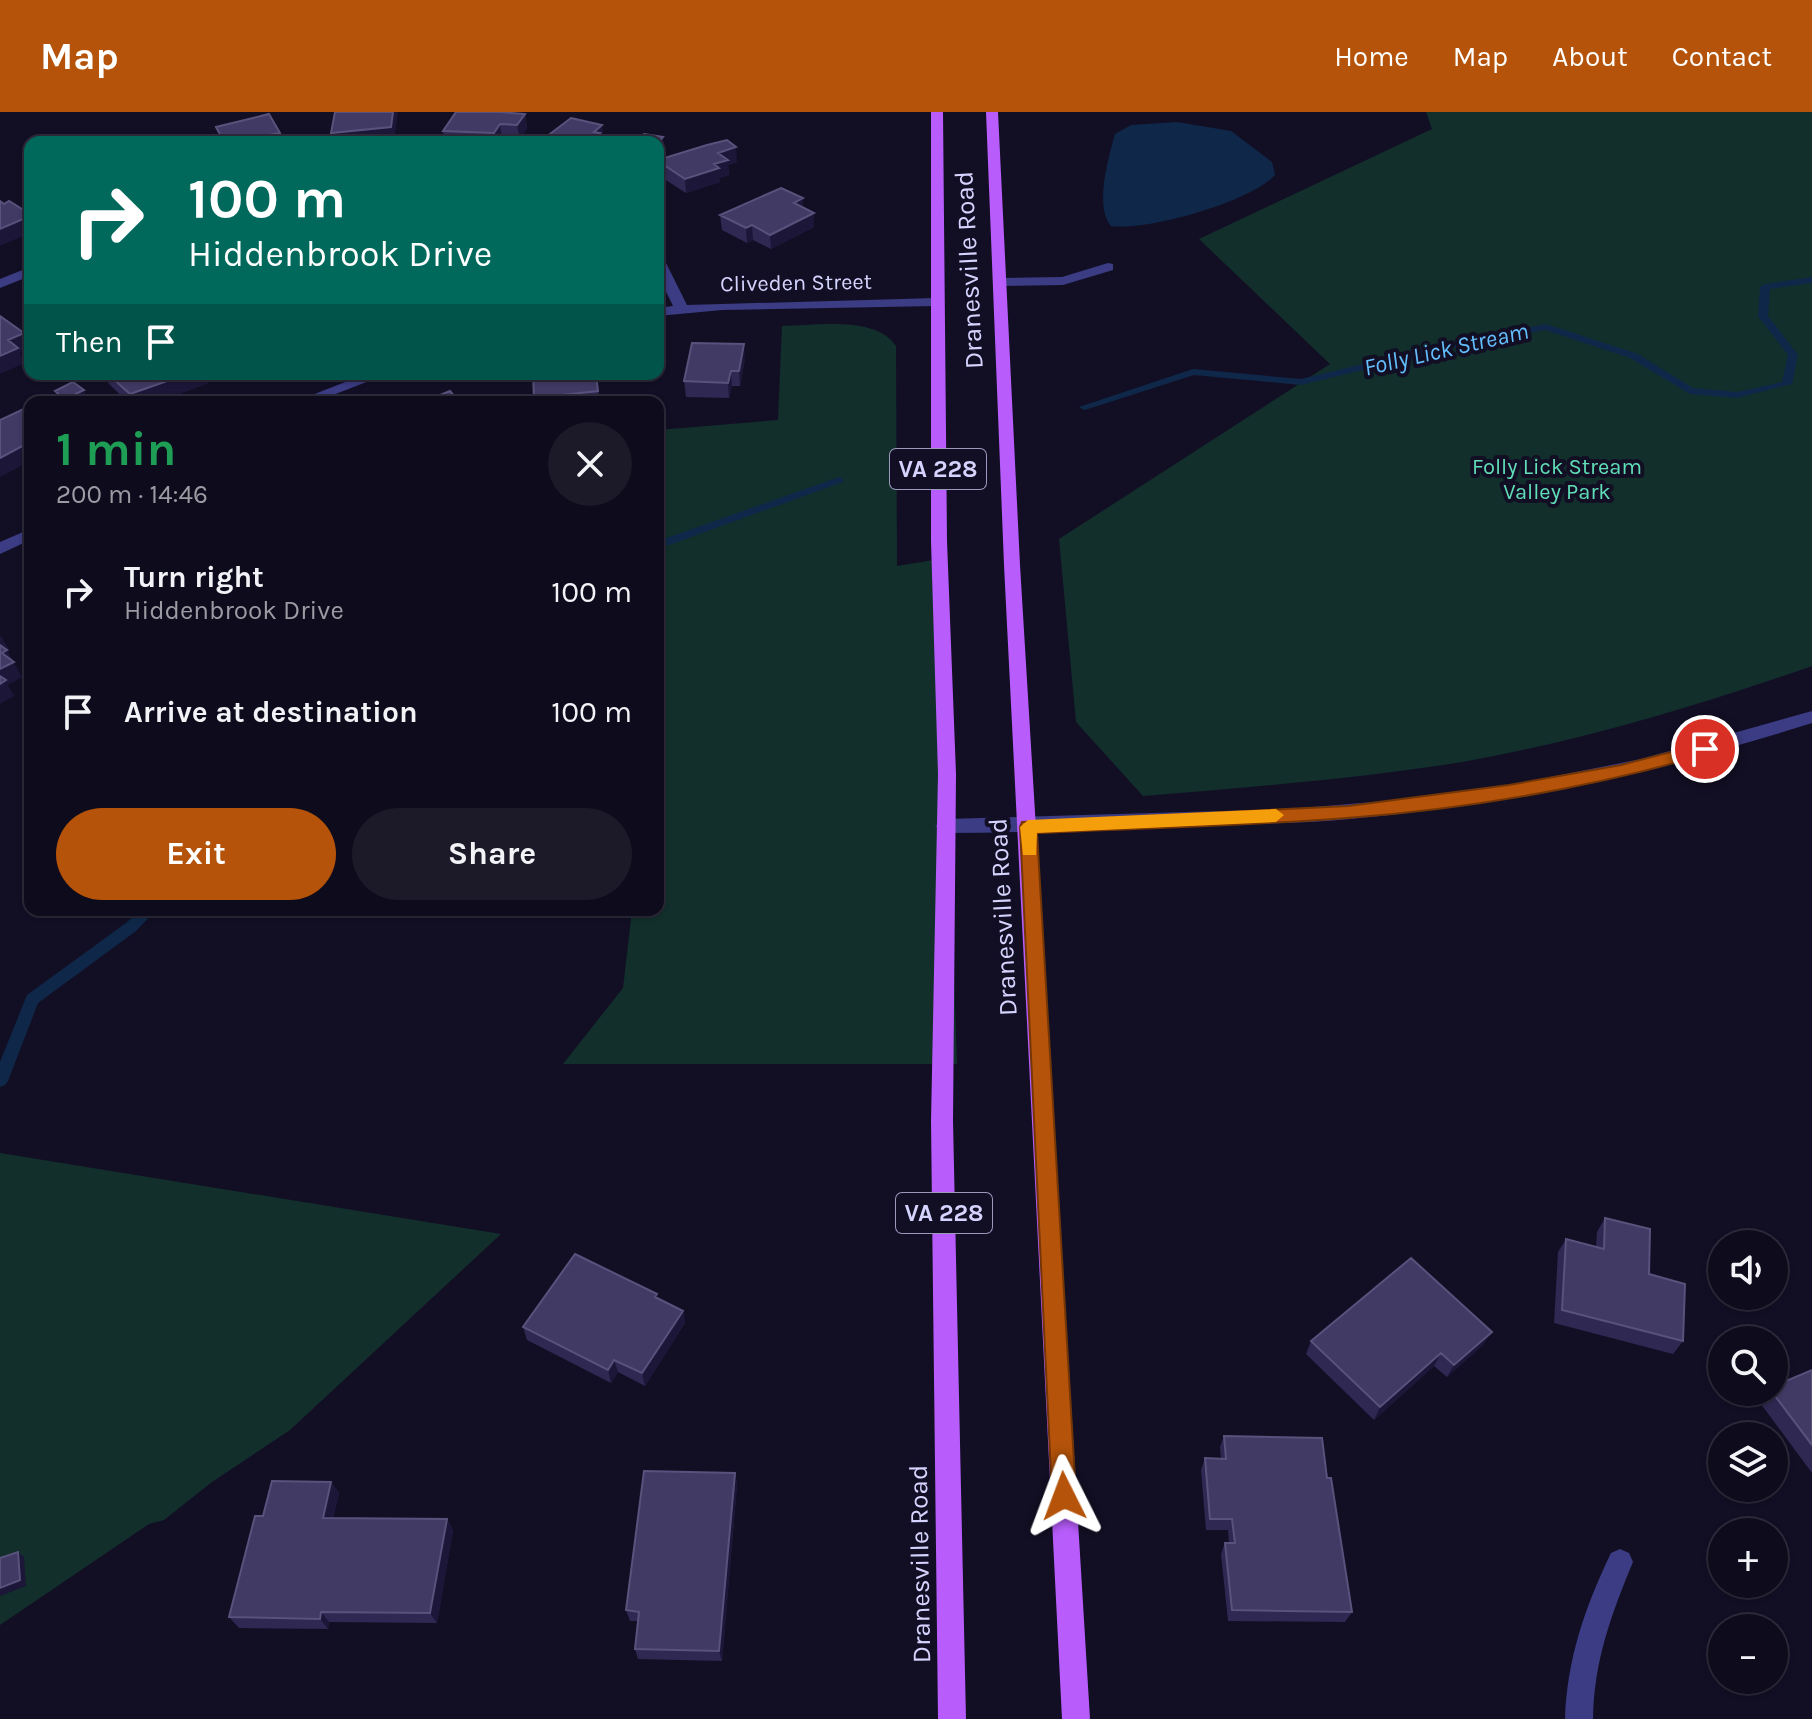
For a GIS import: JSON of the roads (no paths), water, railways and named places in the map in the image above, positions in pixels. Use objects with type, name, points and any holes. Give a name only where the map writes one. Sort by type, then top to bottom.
[{"type":"main road","name":"Dranesville Road","points":[[937,112],[939,541],[947,774],[942,1121],[952,1719]]},
{"type":"main road","name":"Dranesville Road","points":[[992,112],[1076,1719]]},
{"type":"street","points":[[1000,282],[1063,281],[1108,267]]},
{"type":"street","points":[[664,273],[682,310]]},
{"type":"street","points":[[0,284],[24,274]]},
{"type":"street","name":"Cliveden Street","points":[[664,312],[936,302]]},
{"type":"street","points":[[318,396],[363,380]]},
{"type":"street","points":[[0,549],[24,537]]},
{"type":"street","points":[[945,826],[1028,827],[1348,812],[1481,796],[1621,771],[1761,734],[1812,717]]},
{"type":"street","points":[[1579,1719],[1579,1686],[1594,1616],[1620,1562]]},
{"type":"water","points":[[1177,122],[1231,131],[1272,162],[1275,175],[1244,195],[1197,212],[1148,224],[1111,226],[1106,217],[1103,194],[1115,134],[1131,125]]},
{"type":"waterway","name":"Folly Lick Stream","points":[[1084,407],[1193,372],[1301,382],[1457,344],[1546,327],[1634,356],[1690,391],[1737,395],[1787,384],[1793,355],[1763,316],[1765,287],[1812,280]]},
{"type":"waterway","name":"Folly Lick Stream","points":[[664,543],[839,480]]},
{"type":"waterway","name":"Folly Lick Stream","points":[[0,1081],[32,999],[143,916]]},
{"type":"park label","name":"Folly Lick Stream Valley Park","points":[[1557,480]]}]
